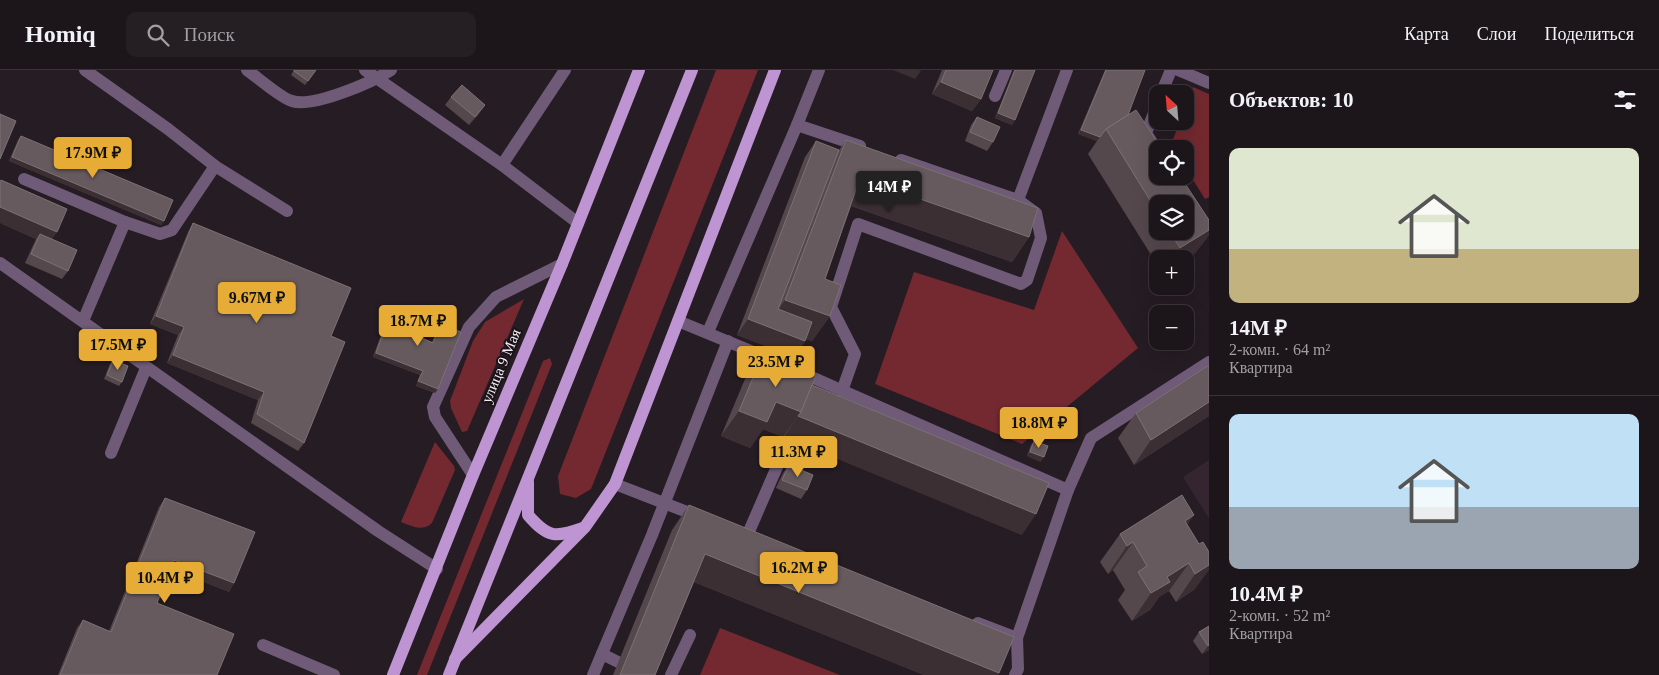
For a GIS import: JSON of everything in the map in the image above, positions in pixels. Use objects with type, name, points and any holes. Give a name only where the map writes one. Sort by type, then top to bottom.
[{"type":"main road","name":"улица 9 Мая","points":[[394,675],[473,475],[562,264],[639,70]]},
{"type":"main road","points":[[449,675],[528,474],[692,70]]},
{"type":"main road","points":[[455,659],[585,527],[615,484],[775,70]]},
{"type":"main road","points":[[528,474],[528,515],[542,531],[561,536],[585,527]]},
{"type":"street","points":[[85,70],[168,129],[215,166],[287,211]]},
{"type":"street","points":[[247,70],[292,101],[318,100],[378,79],[391,70]]},
{"type":"street","points":[[365,70],[502,165],[578,223]]},
{"type":"street","points":[[502,165],[565,70]]},
{"type":"street","points":[[708,332],[819,70]]},
{"type":"street","points":[[995,96],[1006,70]]},
{"type":"street","points":[[1018,200],[1067,70]]},
{"type":"street","points":[[1165,85],[1171,70]]},
{"type":"street","points":[[1178,70],[1209,83]]},
{"type":"street","points":[[797,125],[871,150]]},
{"type":"street","points":[[1149,126],[1146,133],[1150,140]]},
{"type":"street","points":[[842,390],[855,354],[831,307],[858,224],[1021,284],[1027,280],[1041,238],[1036,213],[1018,200],[889,156]]},
{"type":"street","points":[[24,178],[125,222],[160,234],[172,230],[215,166]]},
{"type":"street","points":[[83,321],[125,222]]},
{"type":"street","points":[[0,263],[378,531],[436,569]]},
{"type":"street","points":[[473,475],[435,417],[433,407],[469,328],[496,297],[562,264]]},
{"type":"street","points":[[678,321],[842,390],[1068,490]]},
{"type":"street","points":[[593,675],[665,502],[728,341]]},
{"type":"street","points":[[1015,675],[1018,669],[1017,638],[1068,490],[1091,438],[1209,362]]},
{"type":"street","points":[[111,453],[146,368]]},
{"type":"street","points":[[747,536],[783,453]]},
{"type":"street","points":[[615,484],[710,521]]},
{"type":"street","points":[[961,617],[1017,638]]},
{"type":"street","points":[[671,675],[690,634]]},
{"type":"street","points":[[263,645],[334,675]]},
{"type":"street","points":[[602,654],[618,662]]},
{"type":"shaded area","points":[[716,70],[758,70],[591,489],[576,498],[560,494],[558,476]]},
{"type":"shaded area","points":[[1194,87],[1209,94],[1209,197],[1205,199],[1194,181],[1194,140],[1173,140],[1177,130],[1194,130]]},
{"type":"shaded area","points":[[1062,231],[1138,348],[1022,444],[875,384],[914,272],[1034,310]]},
{"type":"shaded area","points":[[524,299],[467,431],[462,432],[451,408],[450,401],[473,341],[485,322]]},
{"type":"shaded area","points":[[550,358],[552,364],[427,675],[417,675],[543,361]]},
{"type":"shaded area","points":[[435,442],[454,466],[455,470],[432,523],[421,528],[401,522]]},
{"type":"shaded area","points":[[1209,460],[1209,519],[1183,477]]},
{"type":"shaded area","points":[[720,628],[840,675],[700,675]]},
{"type":"building","points":[[294,70],[316,70],[308,81]]},
{"type":"building","points":[[946,70],[993,70],[981,99],[941,82]]},
{"type":"building","points":[[1015,70],[1035,70],[1015,120],[998,113]]},
{"type":"building","points":[[1106,70],[1145,70],[1128,115],[1106,129],[1100,137],[1081,130]]},
{"type":"building","points":[[462,85],[485,105],[475,117],[451,97]]},
{"type":"building","points":[[1136,110],[1156,140],[1149,140],[1149,185],[1186,185],[1193,195],[1149,195],[1149,198],[1106,129]]},
{"type":"building","points":[[0,114],[16,121],[0,159]]},
{"type":"building","points":[[977,117],[1000,127],[993,142],[970,132]]},
{"type":"building","points":[[21,136],[173,200],[164,221],[12,157]]},
{"type":"building","points":[[846,140],[1038,208],[1029,237],[860,178],[825,279],[841,285],[830,316],[785,300]]},
{"type":"building","points":[[816,141],[839,150],[778,309],[812,322],[805,341],[748,319]]},
{"type":"building","points":[[1,180],[67,209],[57,232],[0,207]]},
{"type":"building","points":[[1194,197],[1209,220],[1209,230],[1194,239]]},
{"type":"building","points":[[193,223],[351,288],[331,336],[345,342],[304,443],[257,414],[264,392],[173,355],[184,327],[156,316]]},
{"type":"building","points":[[40,234],[77,250],[68,271],[31,254]]},
{"type":"building","points":[[1175,240],[1193,240],[1180,248]]},
{"type":"building","points":[[392,308],[421,319],[415,335],[433,343],[441,324],[461,332],[438,389],[418,381],[423,371],[376,353]]},
{"type":"building","points":[[763,354],[816,376],[801,412],[776,402],[767,422],[739,411]]},
{"type":"building","points":[[113,360],[128,366],[122,382],[107,375]]},
{"type":"building","points":[[1209,365],[1209,402],[1151,440],[1136,413]]},
{"type":"building","points":[[812,385],[1049,483],[1036,514],[798,416]]},
{"type":"building","points":[[1034,441],[1048,446],[1044,457],[1030,452]]},
{"type":"building","points":[[789,465],[813,475],[807,490],[782,480]]},
{"type":"building","points":[[1182,495],[1194,515],[1185,521],[1199,544],[1203,542],[1209,552],[1209,565],[1195,574],[1189,563],[1167,577],[1170,582],[1151,593],[1138,572],[1147,566],[1133,542],[1127,546],[1120,534]]},
{"type":"building","points":[[165,498],[255,532],[234,583],[174,560],[157,603],[234,634],[217,675],[60,675],[83,620],[111,632]]},
{"type":"building","points":[[689,505],[1014,637],[999,673],[705,554],[655,675],[620,675]]},
{"type":"building","points":[[1209,626],[1209,645],[1208,646],[1199,632]]}]
